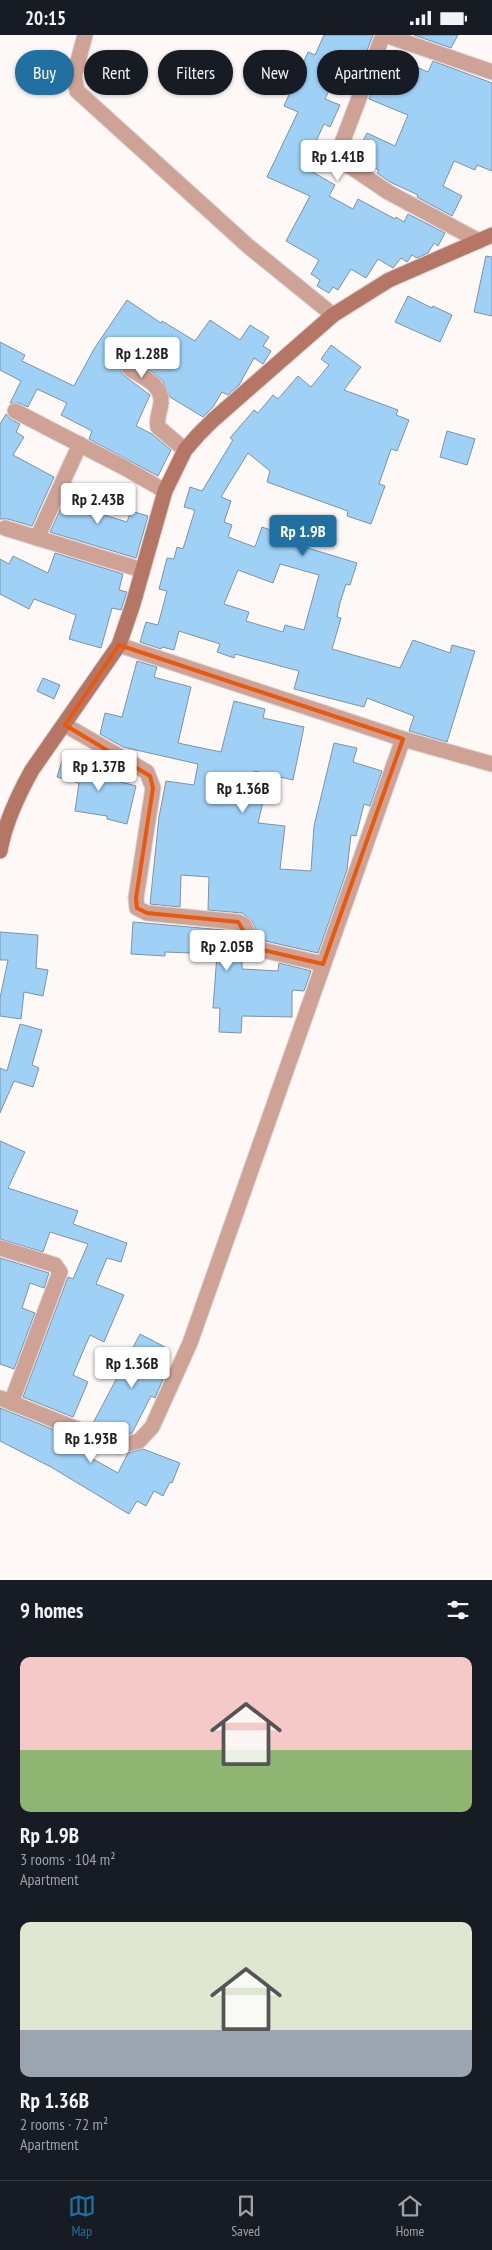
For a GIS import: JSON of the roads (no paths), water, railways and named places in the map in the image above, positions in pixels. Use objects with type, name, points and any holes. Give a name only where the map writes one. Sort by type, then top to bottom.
[{"type":"street","points":[[85,35],[74,76],[77,91],[248,246],[333,315]]},
{"type":"street","points":[[485,238],[388,192],[342,161],[340,152],[384,35],[492,72]]},
{"type":"street","points":[[0,851],[20,791],[32,769],[119,645],[133,604],[165,491],[186,450],[213,420],[333,315],[396,276],[485,238]]},
{"type":"street","points":[[130,369],[157,388],[161,403],[157,418],[158,427],[186,450]]},
{"type":"street","points":[[15,411],[165,491]]},
{"type":"street","points":[[37,538],[80,444]]},
{"type":"street","points":[[5,528],[142,570]]},
{"type":"street","points":[[119,645],[403,739],[492,764]]},
{"type":"street","points":[[64,725],[147,772],[150,776],[153,788],[136,898],[137,908],[146,913],[238,922],[244,925],[254,948],[323,964]]},
{"type":"street","points":[[0,1248],[55,1265],[60,1272],[5,1400],[119,1446],[138,1441],[152,1427],[190,1343],[403,739]]}]
